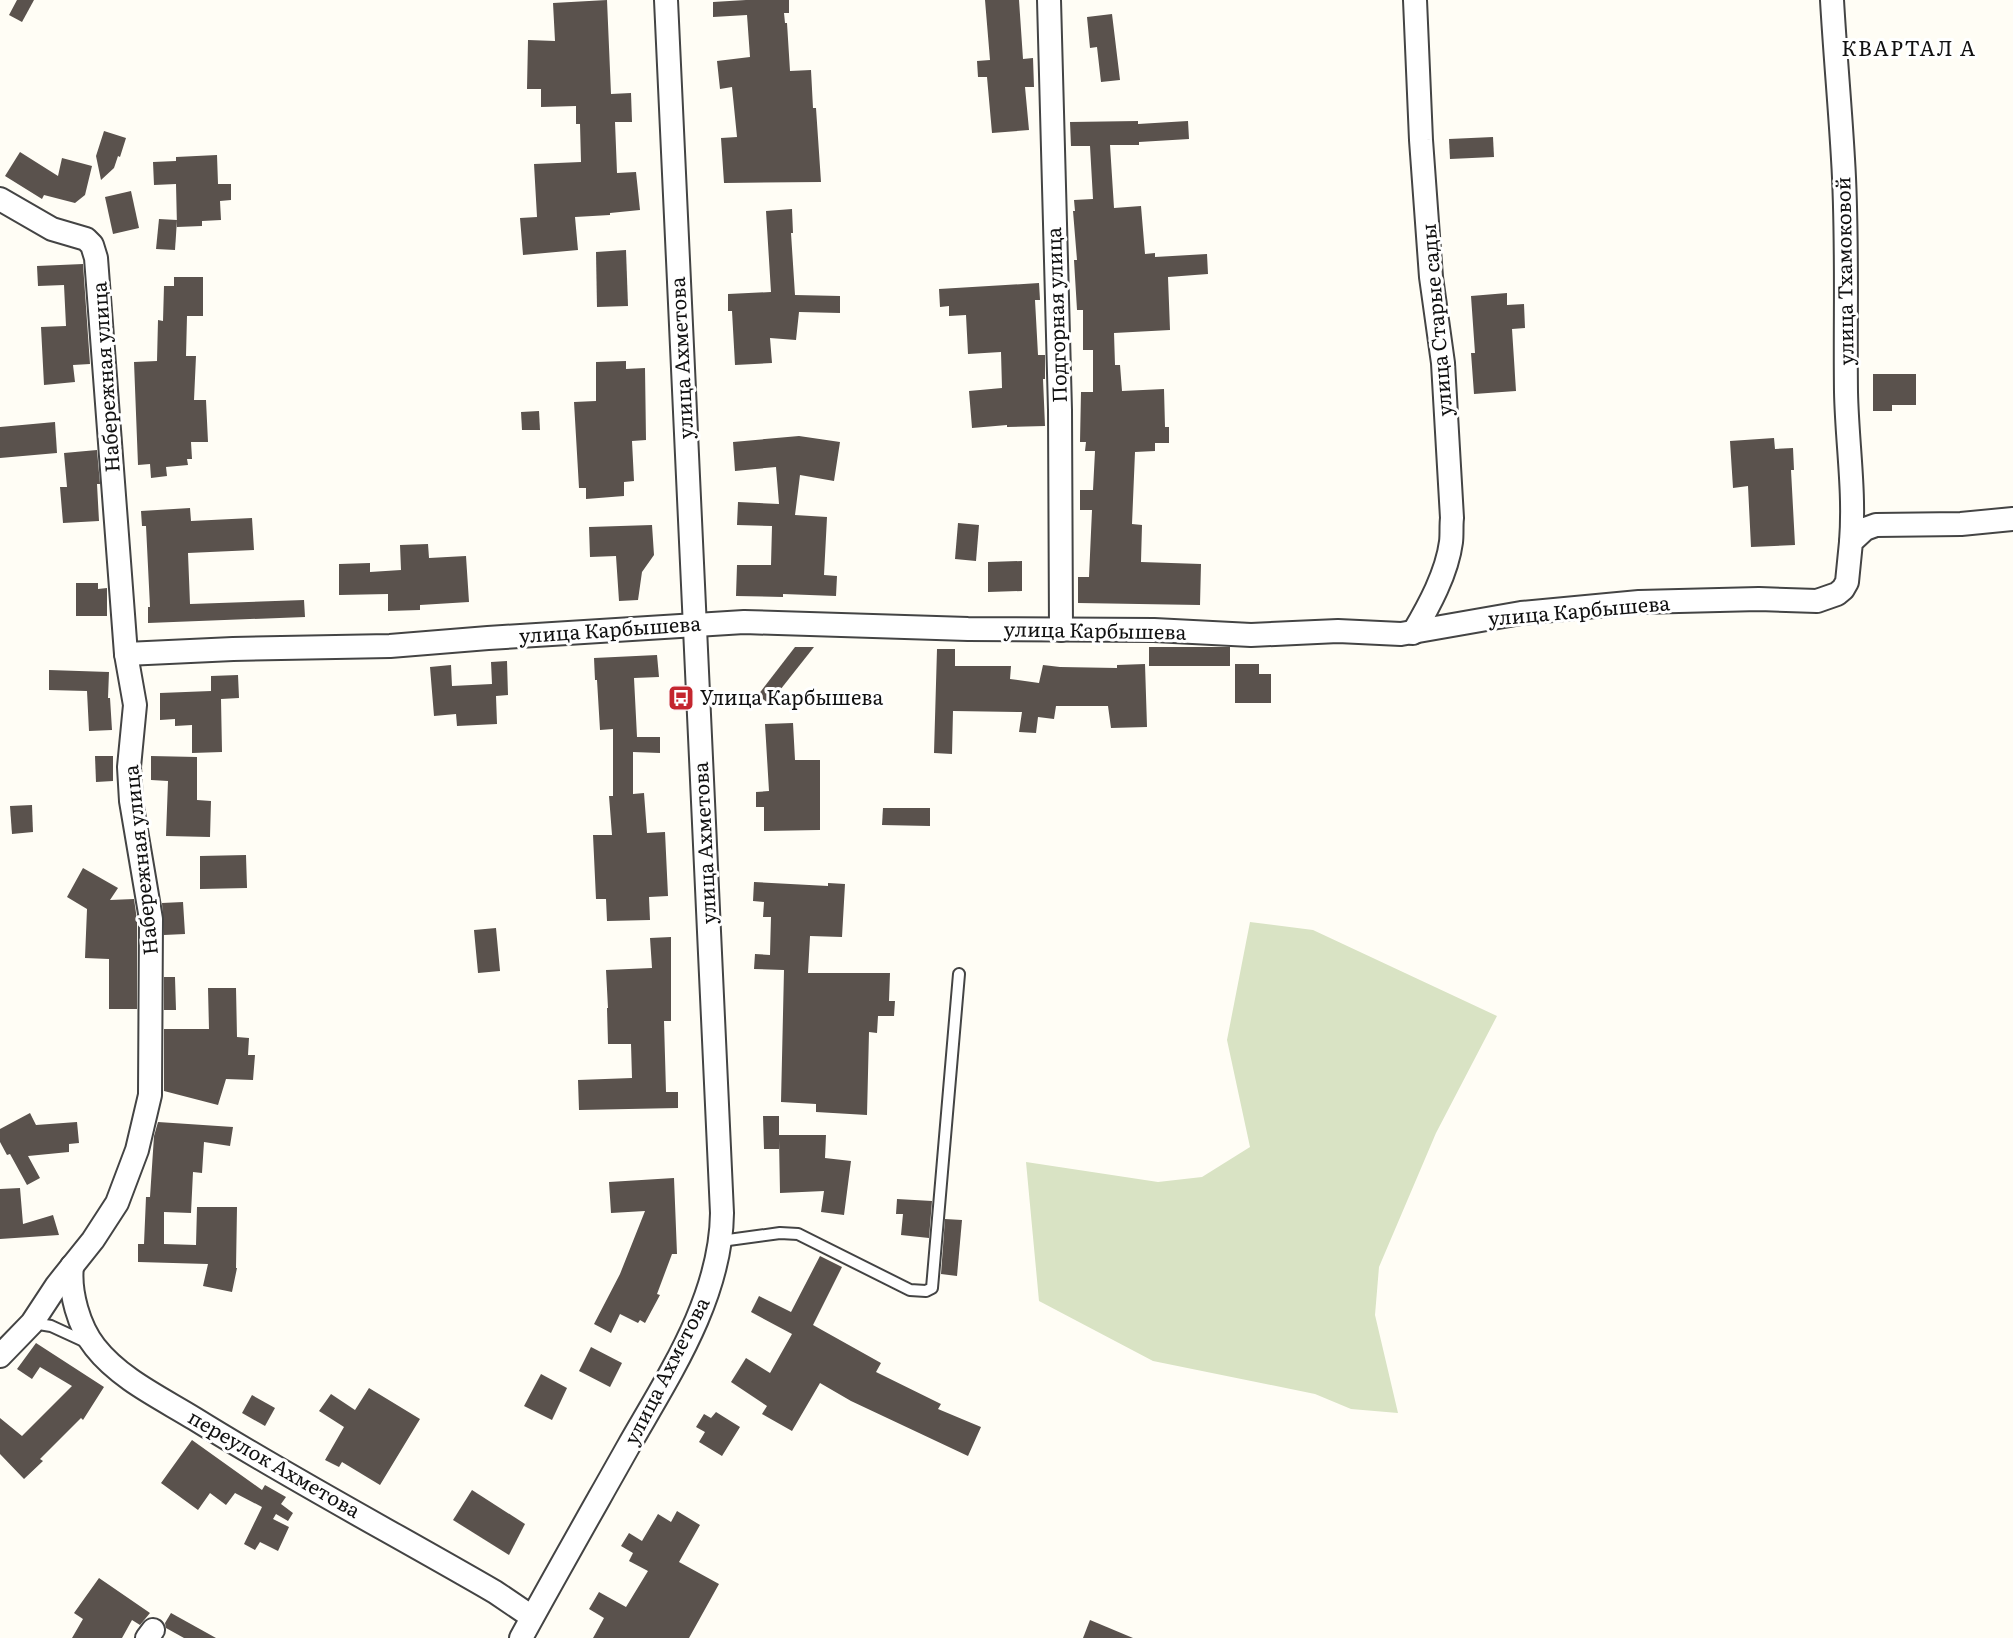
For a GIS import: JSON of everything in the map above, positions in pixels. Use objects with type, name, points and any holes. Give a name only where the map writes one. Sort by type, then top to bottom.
[{"type":"street","name":"улица Ахметова","points":[[520,1638],[689,1335],[708,1293],[721,1241],[722,1213],[666,0]]},
{"type":"street","name":"Подгорная улица","points":[[1049,0],[1060,410],[1061,630]]},
{"type":"street","name":"улица Старые сады","points":[[1413,633],[1439,581],[1451,542],[1452,518],[1443,363],[1431,277],[1421,140],[1416,0]]},
{"type":"street","name":"улица Тхамоковой","points":[[1832,0],[1843,160],[1847,267],[1846,395],[1854,511],[1851,542]]},
{"type":"street","name":"Набережная улица","points":[[0,199],[52,229],[86,239],[92,245],[96,258],[126,654],[135,705],[129,767],[131,801],[152,919],[150,1095],[137,1150],[117,1203],[93,1240],[32,1323],[0,1356]]},
{"type":"street","points":[[1851,542],[1870,526],[1961,524],[2013,519]]},
{"type":"street","name":"улица Карбышева","points":[[126,654],[390,646],[694,624],[756,622],[1061,630],[1154,630],[1251,635],[1338,631],[1413,633],[1521,613],[1639,602],[1749,599],[1817,601],[1837,594],[1843,589],[1847,582],[1851,542]]},
{"type":"street","name":"переулок Ахметова","points":[[72,1266],[70,1278],[73,1299],[94,1346],[125,1375],[225,1438],[495,1592],[532,1617]]},
{"type":"lane","points":[[721,1241],[789,1232],[809,1239],[910,1290],[926,1291],[932,1287],[959,974]]},
{"type":"lane","points":[[32,1323],[51,1326],[94,1346]]},
{"type":"green space","points":[[1250,922],[1313,930],[1497,1016],[1436,1133],[1379,1267],[1375,1315],[1398,1413],[1351,1409],[1315,1394],[1153,1361],[1039,1301],[1026,1162],[1158,1182],[1202,1177],[1250,1147],[1227,1040]]},
{"type":"building","points":[[17,0],[34,0],[22,22],[9,15]]},
{"type":"building","points":[[607,0],[611,94],[631,93],[632,122],[615,122],[617,173],[636,172],[640,210],[575,217],[578,250],[523,255],[520,218],[537,217],[534,164],[581,162],[580,124],[576,124],[576,106],[541,107],[541,89],[527,89],[528,40],[555,41],[553,3]]},
{"type":"building","points":[[789,0],[789,13],[784,13],[785,23],[787,23],[790,71],[811,70],[821,182],[724,183],[721,138],[737,137],[732,87],[720,89],[717,61],[750,57],[747,15],[713,17],[713,2]]},
{"type":"building","points":[[985,0],[1019,0],[1023,59],[1033,58],[1034,87],[1025,87],[1029,130],[992,133],[987,77],[978,77],[977,61],[990,60]]},
{"type":"building","points":[[1112,14],[1120,80],[1101,82],[1097,47],[1090,48],[1087,17]]},
{"type":"building","points":[[1138,121],[1138,124],[1188,121],[1189,139],[1139,142],[1139,145],[1110,145],[1114,208],[1141,206],[1145,254],[1155,253],[1155,257],[1207,254],[1208,274],[1168,277],[1170,330],[1114,333],[1115,365],[1120,365],[1122,391],[1164,389],[1165,427],[1169,427],[1169,443],[1155,443],[1155,451],[1135,452],[1132,524],[1142,525],[1141,562],[1201,564],[1200,605],[1078,603],[1078,577],[1089,577],[1092,510],[1080,510],[1080,490],[1093,490],[1095,451],[1085,451],[1086,442],[1080,442],[1081,392],[1093,392],[1093,350],[1083,350],[1083,310],[1077,310],[1074,260],[1077,260],[1073,211],[1075,211],[1074,200],[1093,199],[1090,146],[1071,146],[1070,122]]},
{"type":"building","points":[[104,131],[126,138],[114,168],[101,180],[96,156]]},
{"type":"building","points":[[1493,137],[1494,157],[1450,159],[1449,139]]},
{"type":"building","points":[[20,152],[58,176],[62,158],[92,166],[85,195],[75,203],[44,195],[42,199],[5,176]]},
{"type":"building","points":[[217,155],[218,184],[231,184],[231,200],[220,201],[221,220],[202,221],[202,226],[177,227],[176,184],[154,185],[153,162],[176,161],[176,157]]},
{"type":"building","points":[[131,191],[139,228],[113,234],[105,197]]},
{"type":"building","points":[[792,209],[793,233],[791,233],[795,295],[840,296],[840,313],[799,312],[796,340],[770,338],[772,363],[735,365],[732,311],[728,311],[728,294],[771,292],[766,211]]},
{"type":"building","points":[[159,219],[177,220],[175,250],[156,249]]},
{"type":"building","points":[[626,250],[628,306],[597,307],[596,252]]},
{"type":"building","points":[[83,264],[90,364],[73,365],[75,382],[44,385],[41,327],[66,326],[64,285],[38,286],[37,266]]},
{"type":"building","points":[[174,277],[203,277],[203,316],[187,316],[186,356],[196,356],[194,400],[206,400],[208,442],[191,442],[192,459],[187,459],[188,465],[166,467],[167,476],[151,478],[150,464],[138,465],[134,362],[157,361],[158,320],[163,321],[164,286],[174,286]]},
{"type":"building","points":[[1039,283],[1040,300],[1035,300],[1038,355],[1045,355],[1045,379],[1043,379],[1045,426],[1007,427],[1007,425],[972,428],[969,391],[1002,388],[1001,352],[968,354],[966,315],[949,316],[949,306],[940,307],[939,289]]},
{"type":"building","points":[[1507,293],[1507,305],[1524,304],[1525,328],[1512,329],[1516,391],[1474,394],[1471,353],[1475,353],[1471,296]]},
{"type":"building","points":[[626,361],[626,369],[645,368],[646,440],[632,441],[634,481],[624,482],[624,496],[586,499],[586,488],[579,488],[574,402],[596,401],[596,362]]},
{"type":"building","points":[[1873,374],[1916,374],[1916,405],[1892,405],[1892,411],[1873,411]]},
{"type":"building","points":[[539,411],[540,430],[522,430],[521,412]]},
{"type":"building","points":[[55,422],[57,453],[0,458],[0,427]]},
{"type":"building","points":[[799,436],[840,442],[834,481],[800,475],[795,515],[827,517],[824,575],[837,576],[836,596],[783,594],[783,597],[736,596],[737,565],[771,565],[772,526],[737,525],[738,502],[779,504],[776,467],[735,471],[733,442]]},
{"type":"building","points":[[1774,438],[1775,449],[1793,448],[1794,470],[1791,470],[1795,545],[1751,547],[1748,486],[1733,488],[1730,441]]},
{"type":"building","points":[[97,450],[100,484],[97,484],[99,521],[63,523],[60,487],[67,487],[64,453]]},
{"type":"building","points":[[190,508],[191,521],[252,518],[254,550],[188,553],[190,604],[304,600],[305,617],[148,623],[148,607],[150,607],[146,526],[142,526],[141,511]]},
{"type":"building","points":[[958,523],[979,525],[976,561],[955,559]]},
{"type":"building","points":[[652,525],[654,555],[642,572],[638,600],[619,601],[616,556],[590,557],[589,527]]},
{"type":"building","points":[[428,544],[429,558],[466,556],[469,602],[420,605],[420,610],[388,611],[388,594],[339,595],[339,564],[370,563],[370,572],[401,570],[400,545]]},
{"type":"building","points":[[1022,561],[1022,591],[988,592],[988,562]]},
{"type":"building","points":[[76,583],[98,583],[98,589],[107,588],[107,616],[76,616]]},
{"type":"building","points":[[795,647],[814,647],[769,704],[758,695]]},
{"type":"building","points":[[1149,647],[1230,647],[1230,666],[1149,666]]},
{"type":"building","points":[[937,649],[955,649],[955,666],[1011,666],[1010,679],[1039,683],[1043,665],[1117,668],[1117,665],[1145,664],[1147,727],[1111,728],[1108,706],[1056,706],[1054,719],[1038,717],[1036,733],[1019,732],[1022,712],[953,711],[952,754],[934,753]]},
{"type":"building","points":[[657,655],[659,677],[634,678],[637,737],[660,737],[660,753],[633,752],[633,794],[644,793],[647,833],[665,832],[668,896],[649,897],[650,920],[607,921],[606,899],[596,899],[593,835],[612,835],[609,796],[613,796],[613,729],[600,730],[594,658]]},
{"type":"building","points":[[507,661],[508,695],[496,696],[497,724],[457,726],[456,714],[434,716],[430,667],[451,665],[452,686],[492,684],[491,662]]},
{"type":"building","points":[[1235,664],[1259,664],[1259,674],[1271,674],[1271,703],[1235,703]]},
{"type":"building","points":[[49,670],[109,672],[108,698],[110,698],[112,730],[89,731],[87,691],[49,690]]},
{"type":"building","points":[[238,675],[239,698],[221,699],[222,752],[192,753],[192,725],[175,726],[175,719],[160,720],[160,693],[211,691],[211,676]]},
{"type":"building","points":[[793,723],[795,760],[820,760],[820,830],[764,831],[764,807],[756,807],[756,792],[769,791],[765,724]]},
{"type":"building","points":[[95,756],[113,756],[113,781],[96,782]]},
{"type":"building","points":[[151,756],[197,757],[197,800],[211,801],[210,837],[166,836],[168,781],[151,780]]},
{"type":"building","points":[[32,805],[33,832],[12,834],[10,806]]},
{"type":"building","points":[[883,808],[930,808],[930,826],[882,825]]},
{"type":"building","points":[[246,855],[247,888],[200,889],[200,856]]},
{"type":"building","points":[[83,868],[118,888],[110,900],[134,899],[137,920],[137,1009],[109,1009],[109,959],[85,958],[87,909],[67,897]]},
{"type":"building","points":[[754,882],[828,886],[828,883],[845,884],[842,937],[810,936],[808,973],[890,973],[889,1001],[895,1001],[894,1016],[878,1016],[877,1033],[869,1032],[867,1115],[816,1112],[816,1104],[781,1102],[784,970],[754,969],[755,954],[770,955],[771,917],[763,917],[764,902],[753,901]]},
{"type":"building","points":[[183,902],[185,934],[164,935],[162,903]]},
{"type":"building","points":[[496,928],[500,971],[478,973],[474,930]]},
{"type":"building","points":[[671,937],[671,1021],[664,1021],[666,1092],[678,1092],[678,1108],[579,1110],[578,1080],[632,1078],[631,1044],[608,1044],[606,970],[652,968],[650,938]]},
{"type":"building","points":[[164,977],[175,977],[176,1010],[164,1010]]},
{"type":"building","points":[[208,988],[236,988],[237,1037],[249,1038],[248,1055],[255,1055],[253,1080],[226,1079],[218,1105],[164,1091],[164,1029],[209,1029]]},
{"type":"building","points":[[30,1113],[36,1125],[77,1122],[79,1143],[69,1144],[69,1152],[28,1156],[40,1178],[27,1185],[10,1154],[7,1155],[0,1142],[0,1129]]},
{"type":"building","points":[[763,1116],[779,1116],[779,1135],[826,1135],[825,1158],[851,1161],[844,1215],[821,1212],[824,1191],[780,1193],[779,1140],[779,1149],[764,1149]]},
{"type":"building","points":[[158,1122],[233,1127],[230,1146],[204,1142],[202,1173],[193,1172],[191,1213],[164,1212],[164,1244],[196,1245],[197,1207],[237,1207],[237,1268],[232,1292],[203,1286],[208,1264],[138,1262],[138,1244],[144,1244],[146,1197],[150,1197],[154,1136]]},
{"type":"building","points":[[674,1178],[677,1254],[672,1254],[657,1294],[660,1295],[645,1323],[640,1320],[638,1323],[620,1314],[611,1333],[594,1324],[620,1274],[645,1211],[611,1213],[609,1182]]},
{"type":"building","points":[[20,1188],[23,1224],[53,1215],[59,1235],[0,1239],[0,1189]]},
{"type":"building","points":[[897,1199],[932,1201],[929,1238],[901,1235],[903,1214],[896,1214]]},
{"type":"building","points":[[945,1219],[962,1220],[957,1276],[941,1274]]},
{"type":"building","points":[[820,1256],[842,1267],[813,1325],[881,1363],[876,1372],[941,1404],[938,1409],[981,1427],[968,1456],[851,1401],[820,1383],[792,1431],[762,1414],[767,1406],[731,1382],[746,1358],[770,1373],[792,1334],[751,1312],[759,1296],[791,1312]]},
{"type":"building","points":[[36,1343],[104,1387],[83,1420],[81,1418],[40,1459],[43,1461],[24,1479],[0,1454],[0,1418],[22,1436],[72,1386],[40,1367],[32,1379],[17,1369]]},
{"type":"building","points":[[591,1347],[622,1363],[610,1387],[579,1371]]},
{"type":"building","points":[[541,1374],[567,1388],[552,1420],[524,1406]]},
{"type":"building","points":[[369,1388],[420,1419],[380,1485],[342,1462],[339,1467],[325,1460],[344,1427],[319,1411],[331,1394],[355,1410]]},
{"type":"building","points":[[252,1395],[275,1408],[265,1426],[242,1413]]},
{"type":"building","points":[[716,1412],[740,1427],[722,1456],[699,1442],[705,1432],[696,1427],[704,1414],[711,1418]]},
{"type":"building","points":[[192,1440],[262,1490],[265,1485],[286,1497],[281,1504],[293,1513],[288,1521],[276,1514],[273,1519],[289,1527],[278,1551],[260,1542],[255,1550],[244,1544],[262,1507],[235,1493],[226,1505],[210,1493],[198,1510],[161,1483]]},
{"type":"building","points":[[472,1490],[525,1524],[509,1555],[453,1520]]},
{"type":"building","points":[[677,1511],[700,1525],[679,1562],[719,1584],[689,1638],[593,1638],[604,1618],[589,1609],[599,1592],[626,1607],[648,1571],[629,1561],[633,1553],[621,1546],[629,1533],[642,1541],[658,1514],[671,1522]]},
{"type":"building","points":[[99,1578],[150,1613],[140,1625],[132,1620],[122,1638],[72,1638],[83,1619],[74,1613]]},
{"type":"building","points":[[171,1613],[216,1638],[184,1638],[166,1628],[165,1623]]},
{"type":"building","points":[[1090,1620],[1133,1638],[1083,1638]]},
{"type":"place","name":"Улица Карбышева","points":[[681,698]]},
{"type":"district","name":"КВАРТАЛ А","points":[[1909,49]]}]
